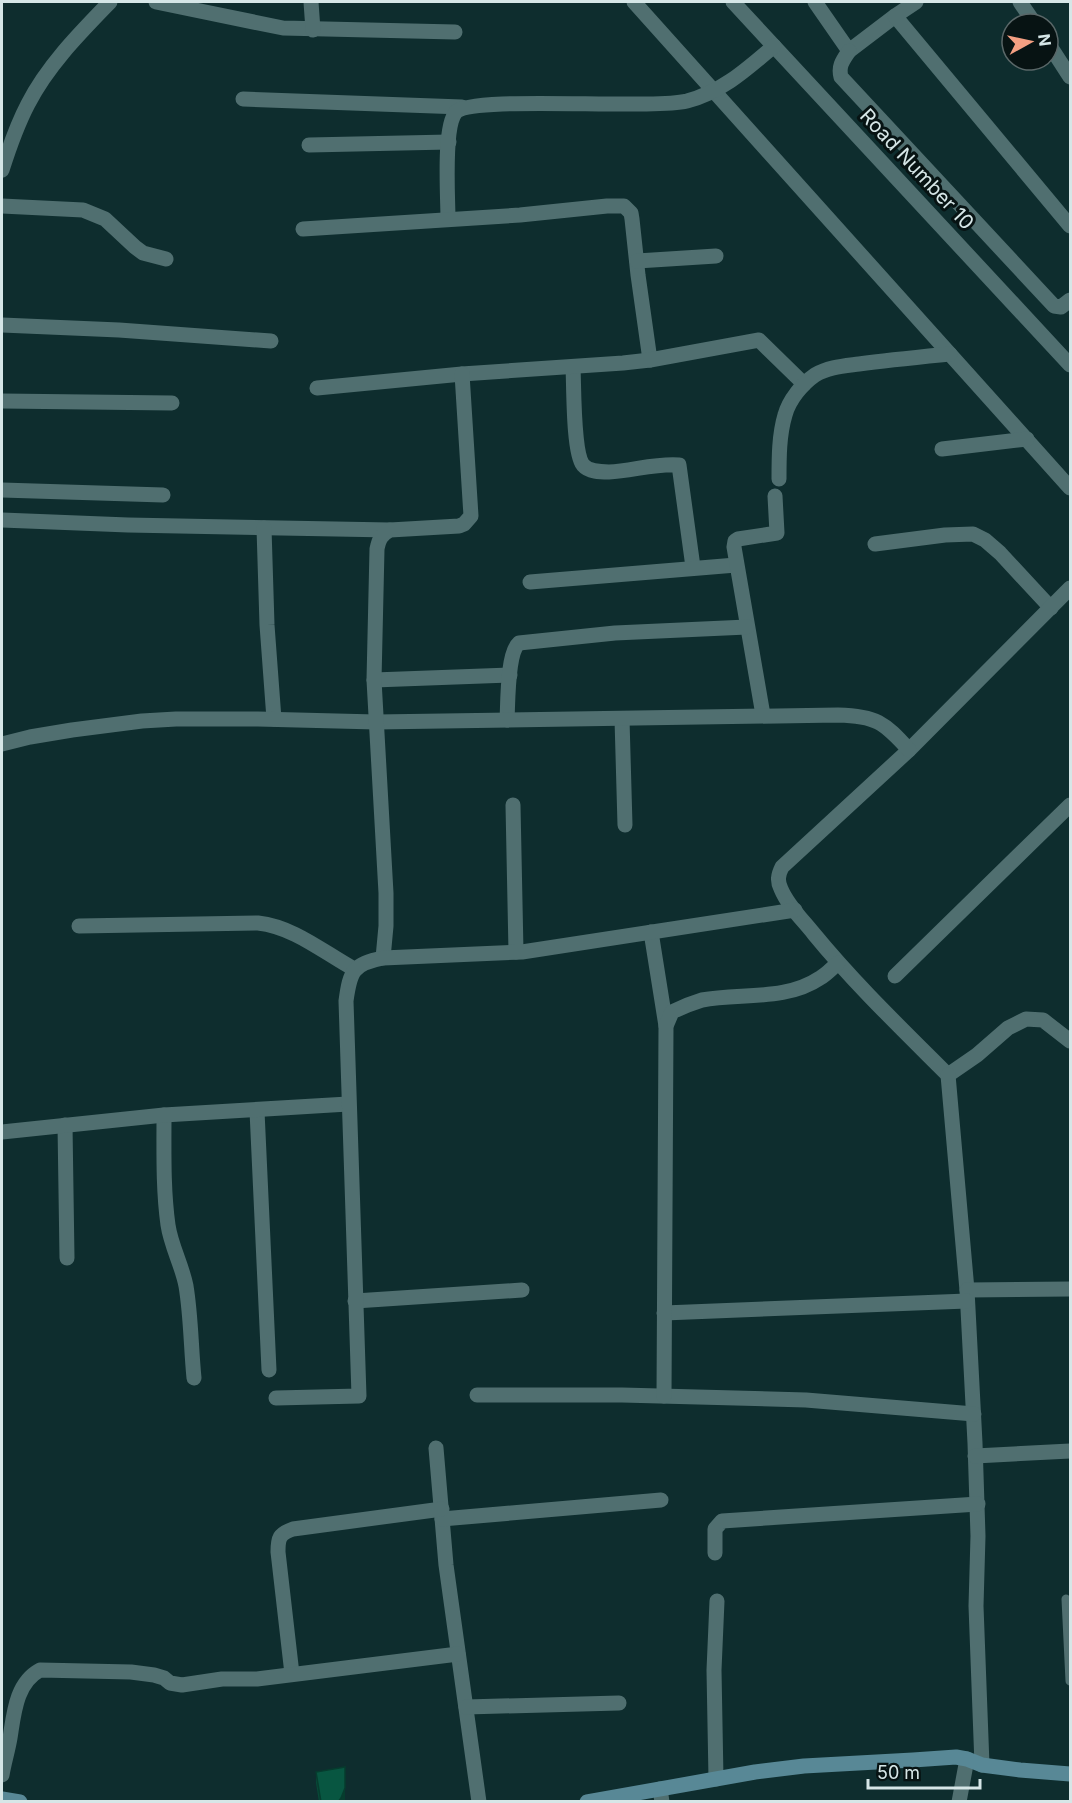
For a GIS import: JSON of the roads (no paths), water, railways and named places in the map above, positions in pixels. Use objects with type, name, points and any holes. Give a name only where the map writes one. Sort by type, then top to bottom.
[{"type":"street","points":[[2,170],[28,103],[66,49],[110,2]]},
{"type":"street","points":[[156,2],[263,25],[313,30],[455,32]]},
{"type":"street","points":[[311,2],[313,30]]},
{"type":"street","points":[[634,2],[1071,488]]},
{"type":"street","name":"Road Number 10","points":[[734,2],[1071,365]]},
{"type":"street","points":[[814,2],[849,51]]},
{"type":"street","points":[[916,2],[849,51],[840,63],[841,77],[1054,306],[1061,307],[1071,300]]},
{"type":"street","points":[[895,16],[1071,226]]},
{"type":"street","points":[[243,99],[462,107],[486,104],[668,104],[687,101],[714,91],[739,77],[774,45]]},
{"type":"street","points":[[1060,61],[1071,77]]},
{"type":"street","points":[[448,219],[447,174],[451,120],[462,107]]},
{"type":"street","points":[[2,122],[16,129]]},
{"type":"street","points":[[309,145],[449,142]]},
{"type":"street","points":[[2,206],[83,210],[105,219],[143,253],[166,259]]},
{"type":"street","points":[[303,229],[624,206],[631,213],[650,360]]},
{"type":"street","points":[[637,261],[716,256]]},
{"type":"street","points":[[2,325],[79,327],[272,341]]},
{"type":"street","points":[[317,388],[462,374],[650,360],[759,340],[804,384]]},
{"type":"street","points":[[779,479],[779,455],[785,414],[793,398],[816,374],[831,368],[950,354]]},
{"type":"street","points":[[573,367],[576,436],[583,465],[591,471],[608,472],[679,465],[693,567]]},
{"type":"street","points":[[2,520],[390,530],[459,526],[471,516],[462,374]]},
{"type":"street","points":[[2,401],[172,403]]},
{"type":"street","points":[[942,449],[1027,440]]},
{"type":"street","points":[[2,490],[163,495]]},
{"type":"street","points":[[763,715],[734,547],[738,539],[777,533],[775,496]]},
{"type":"street","points":[[264,528],[267,625],[274,719]]},
{"type":"street","points":[[383,958],[386,893],[374,680],[377,549],[379,540],[390,530]]},
{"type":"street","points":[[875,544],[945,535],[973,534],[985,540],[1000,553],[1051,608]]},
{"type":"street","points":[[530,582],[736,565]]},
{"type":"street","points":[[982,1765],[976,1606],[978,1504],[974,1414],[967,1296],[948,1075],[838,963],[780,888],[779,874],[782,867],[909,750],[1071,588]]},
{"type":"street","points":[[507,720],[510,675],[515,646],[519,643],[615,633],[747,627]]},
{"type":"street","points":[[374,680],[510,675]]},
{"type":"street","points":[[2,744],[30,737],[142,721],[213,718],[376,722],[763,715],[861,716],[878,721],[894,733],[909,750]]},
{"type":"street","points":[[622,719],[625,825]]},
{"type":"street","points":[[513,805],[516,952]]},
{"type":"street","points":[[896,976],[1071,805]]},
{"type":"street","points":[[276,1398],[359,1396],[346,1001],[348,982],[354,969],[366,962],[383,958],[516,952],[562,947],[795,910]]},
{"type":"street","points":[[79,926],[273,924],[306,940],[354,969]]},
{"type":"street","points":[[651,933],[666,1026],[664,1396]]},
{"type":"street","points":[[666,1026],[672,1012],[686,1005],[703,1000],[780,993],[821,978],[838,963]]},
{"type":"street","points":[[948,1075],[977,1055],[1008,1028],[1026,1018],[1042,1020],[1071,1041]]},
{"type":"street","points":[[2,1132],[164,1115],[348,1104]]},
{"type":"street","points":[[257,1111],[269,1370]]},
{"type":"street","points":[[164,1115],[164,1171],[168,1225],[186,1288],[194,1378]]},
{"type":"street","points":[[65,1125],[67,1258]]},
{"type":"street","points":[[664,1313],[1071,1289]]},
{"type":"street","points":[[355,1301],[522,1290]]},
{"type":"street","points":[[477,1395],[664,1396],[806,1400],[974,1414]]},
{"type":"street","points":[[436,1448],[458,1654],[479,1802]]},
{"type":"street","points":[[975,1456],[1071,1451]]},
{"type":"street","points":[[292,1674],[278,1552],[278,1540],[284,1532],[293,1529],[442,1514],[661,1500]]},
{"type":"street","points":[[715,1553],[716,1529],[722,1521],[978,1504]]},
{"type":"street","points":[[716,1779],[714,1670],[717,1601]]},
{"type":"street","points":[[2,1775],[14,1710],[20,1694],[33,1674],[40,1670],[132,1672],[154,1675],[170,1683],[182,1685],[222,1679],[257,1679],[458,1654]]},
{"type":"street","points":[[466,1707],[619,1703]]},
{"type":"street","points":[[587,1802],[661,1795],[716,1779],[804,1766],[956,1757],[982,1765],[1071,1774]]},
{"type":"street","points":[[959,1802],[967,1759]]},
{"type":"street","points":[[2,1799],[20,1802]]},
{"type":"lane","points":[[1066,1599],[1071,1681]]}]
